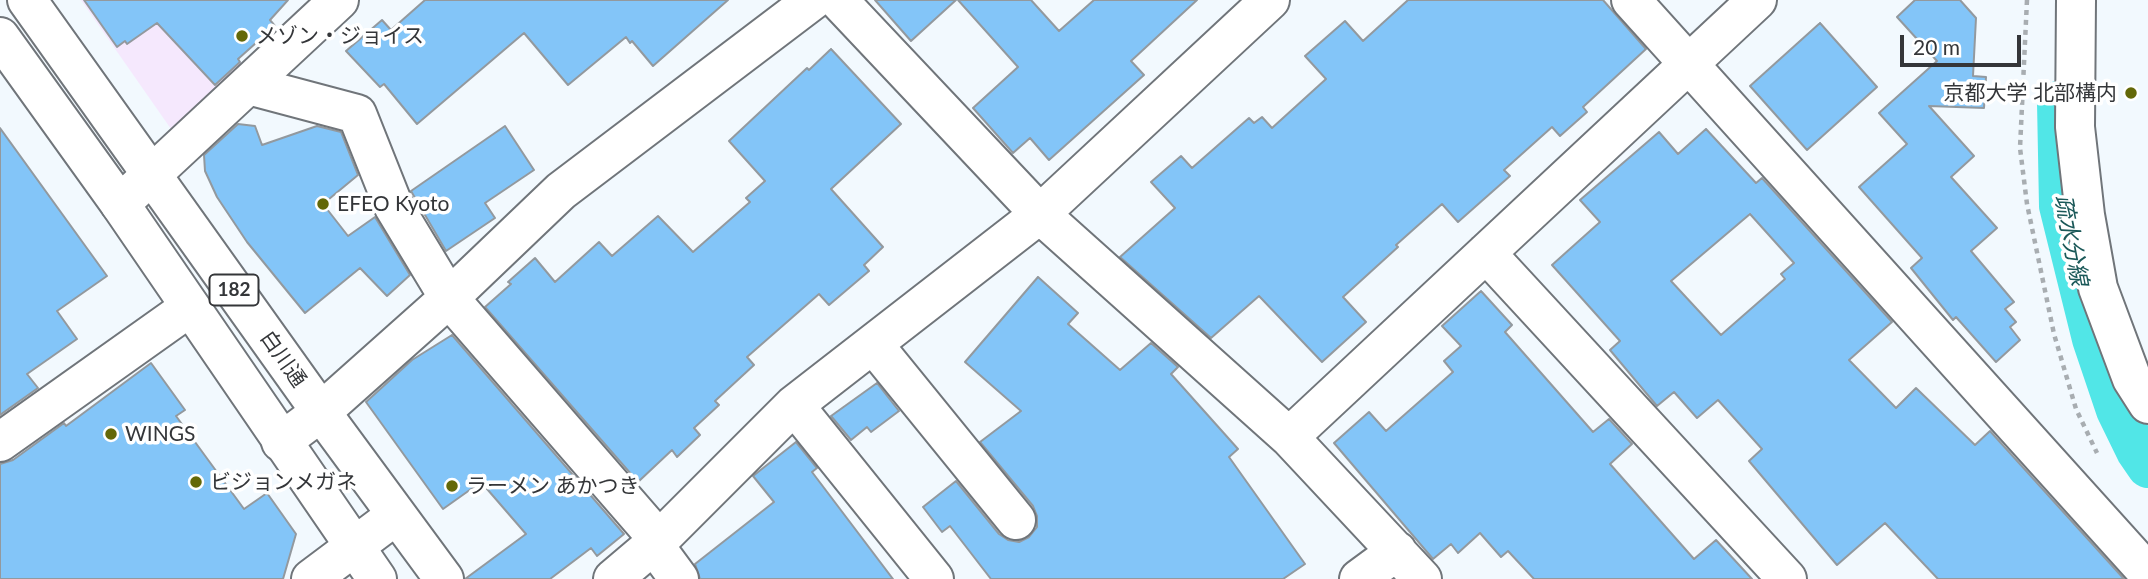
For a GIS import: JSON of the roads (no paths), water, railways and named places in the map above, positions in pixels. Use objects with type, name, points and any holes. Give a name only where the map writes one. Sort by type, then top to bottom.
[{"type":"street","name":"白川通","points":[[27,0],[321,412],[444,579]]},
{"type":"street","points":[[120,204],[339,0]]},
{"type":"street","points":[[281,442],[321,412],[449,298],[561,191],[813,0]]},
{"type":"street","points":[[838,0],[1040,214],[1289,438],[1410,565],[1359,579]]},
{"type":"street","points":[[613,579],[656,542],[794,405],[1040,214],[1270,0]]},
{"type":"street","points":[[1631,0],[2148,573]]},
{"type":"street","points":[[1289,438],[1757,0]]},
{"type":"street","points":[[2076,0],[2075,127],[2085,215],[2098,288],[2132,379],[2148,404]]},
{"type":"street","name":"182","points":[[1,40],[120,204],[377,579]]},
{"type":"street","points":[[248,85],[357,114],[394,207],[449,298],[656,542],[679,579]]},
{"type":"street","points":[[1486,253],[1787,579]]},
{"type":"street","points":[[0,442],[190,307]]},
{"type":"street","points":[[873,344],[1016,520]]},
{"type":"street","points":[[794,405],[934,579]]},
{"type":"street","points":[[311,579],[396,516]]},
{"type":"waterway","name":"疏水分線","points":[[2058,102],[2060,206],[2093,339],[2117,410],[2148,467]]},
{"type":"place","name":"メゾン・ジョイス","points":[[242,36]]},
{"type":"place","name":"京都大学 北部構内","points":[[2131,93]]},
{"type":"place","name":"EFEO Kyoto","points":[[323,204]]},
{"type":"place","name":"WINGS","points":[[111,434]]},
{"type":"place","name":"ビジョンメガネ","points":[[196,482]]},
{"type":"place","name":"ラーメン あかつき","points":[[452,486]]}]
